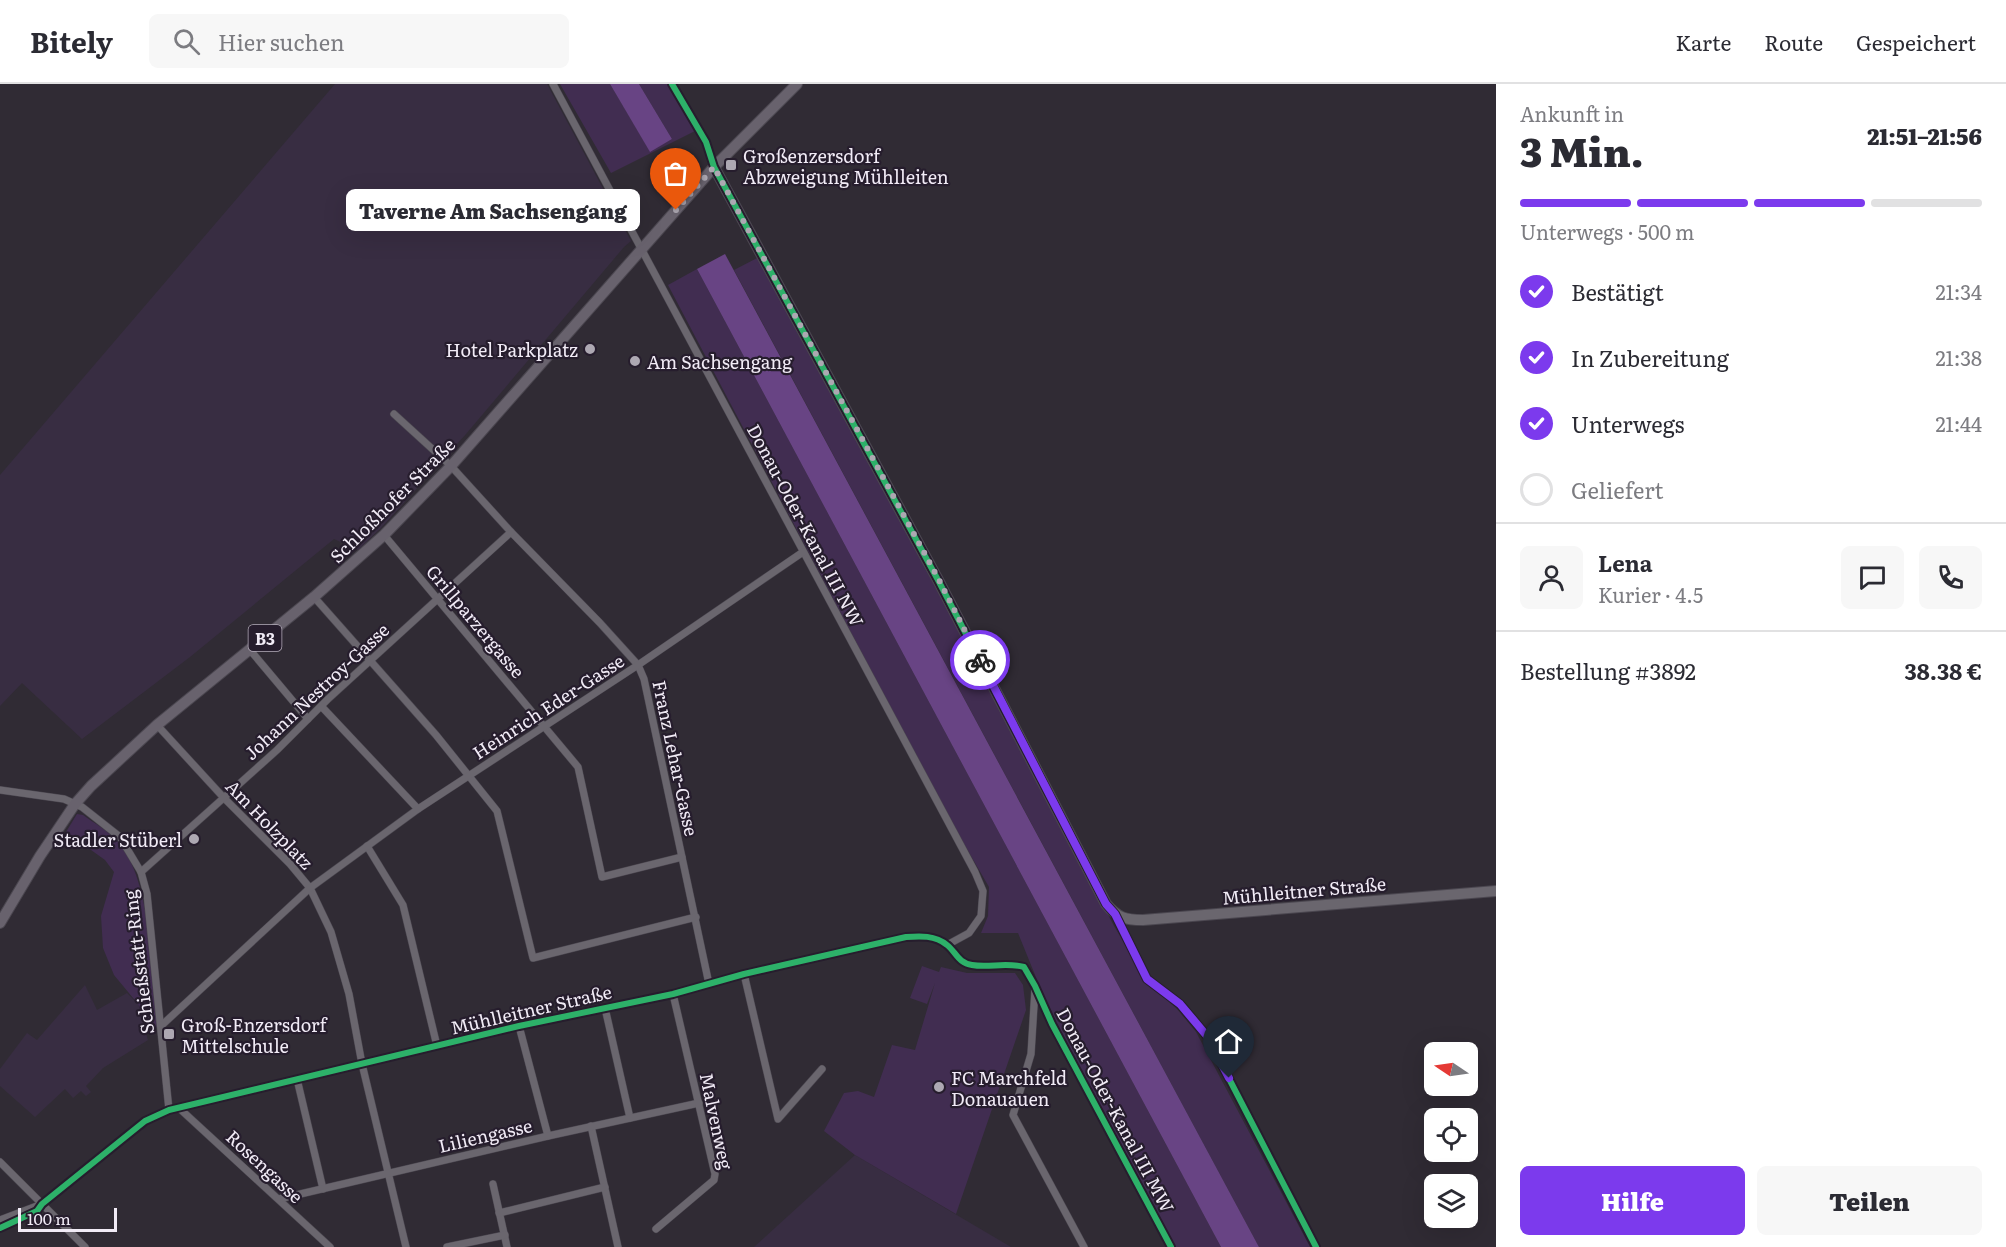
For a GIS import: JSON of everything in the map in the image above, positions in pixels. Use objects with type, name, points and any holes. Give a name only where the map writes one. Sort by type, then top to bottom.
[{"type":"main road","name":"Schloßhofer Straße","points":[[0,923],[40,856],[75,804],[109,768],[314,597],[384,535],[451,466],[714,167],[797,84]]},
{"type":"street","name":"Donau-Oder-Kanal III NW","points":[[553,84],[945,815],[983,891],[981,916],[969,933],[947,945]]},
{"type":"street","points":[[672,84],[706,142],[714,167],[939,580],[1147,979],[1180,1004],[1207,1036],[1316,1247]]},
{"type":"street","name":"Franz Lehar-Gasse","points":[[394,414],[451,466],[638,665],[644,679],[709,984]]},
{"type":"street","name":"Johann Nestroy-Gasse","points":[[141,872],[224,798],[431,603],[438,600],[511,532]]},
{"type":"street","name":"Grillparzergasse","points":[[384,535],[578,767],[602,877],[682,856]]},
{"type":"street","name":"Heinrich Eder-Gasse","points":[[162,1025],[310,888],[418,809],[638,665],[803,552]]},
{"type":"street","points":[[314,597],[471,776],[497,811],[533,958],[696,917]]},
{"type":"street","points":[[250,650],[308,719]]},
{"type":"street","points":[[322,707],[418,809]]},
{"type":"street","name":"Am Holzplatz","points":[[157,726],[290,864],[310,888],[331,932],[349,994],[362,1064],[406,1247]]},
{"type":"street","points":[[0,790],[64,799],[75,804]]},
{"type":"street","name":"Schießstatt-Ring","points":[[75,804],[120,837],[141,872],[147,894],[169,1110]]},
{"type":"street","points":[[368,846],[403,905],[437,1046]]},
{"type":"street","name":"Mühlleitner Straße","points":[[1115,914],[1128,920],[1143,920],[1496,891]]},
{"type":"street","name":"Mühlleitner Straße","points":[[42,1204],[145,1121],[169,1110],[519,1026],[673,994],[744,974],[906,937],[928,936],[947,945],[958,959],[971,965],[1014,964],[1024,967],[1035,986]]},
{"type":"street","points":[[744,974],[778,1119],[822,1069]]},
{"type":"street","points":[[1035,986],[1031,1054],[1013,1115],[1084,1247]]},
{"type":"street","name":"Donau-Oder-Kanal III MW","points":[[1035,986],[1172,1247]]},
{"type":"street","name":"Malvenweg","points":[[656,1229],[714,1180],[715,1174],[673,994]]},
{"type":"street","points":[[605,1008],[630,1118]]},
{"type":"street","points":[[519,1026],[548,1136]]},
{"type":"street","points":[[297,1079],[323,1189]]},
{"type":"street","name":"Liliengasse","points":[[279,1200],[591,1126],[699,1103]]},
{"type":"street","name":"Rosengasse","points":[[179,1108],[330,1247]]},
{"type":"street","points":[[591,1126],[618,1247]]},
{"type":"street","points":[[0,1162],[85,1247]]},
{"type":"street","points":[[493,1184],[507,1247]]},
{"type":"street","points":[[499,1213],[605,1187]]},
{"type":"street","points":[[0,1220],[42,1204]]},
{"type":"street","points":[[0,1228],[37,1211],[42,1204]]},
{"type":"street","points":[[447,1247],[505,1235]]},
{"type":"shaded area","points":[[335,84],[547,84],[631,241],[466,434],[381,528],[358,550],[334,539],[190,657],[82,739],[22,683],[0,706],[0,475]]},
{"type":"shaded area","points":[[560,84],[610,84],[650,151],[672,139],[639,84],[668,84],[695,131],[611,173]]},
{"type":"shaded area","points":[[610,84],[639,84],[672,139],[650,152]]},
{"type":"shaded area","points":[[725,254],[1259,1247],[1221,1247],[697,269]]},
{"type":"shaded area","points":[[761,256],[1114,926],[1148,983],[1177,1009],[1196,1032],[1310,1247],[1259,1247],[734,270]]},
{"type":"shaded area","points":[[697,269],[1221,1247],[1174,1247],[1055,1024],[1018,933],[981,933],[988,916],[989,887],[946,813],[668,285]]},
{"type":"shaded area","points":[[77,814],[83,815],[116,840],[128,856],[137,877],[148,928],[157,1027],[146,1033],[138,1004],[114,975],[103,948],[101,916],[114,872],[105,860],[66,832]]},
{"type":"shaded area","name":"FC Marchfeld Donauauen","points":[[922,966],[939,972],[941,967],[967,973],[1015,973],[1023,985],[1026,1010],[956,1214],[855,1155],[824,1131],[844,1093],[858,1091],[874,1097],[892,1045],[915,1050],[935,983],[927,1004],[910,998]]},
{"type":"shaded area","points":[[85,985],[97,1010],[127,993],[138,1004],[148,1040],[103,1068],[86,1086],[91,1092],[86,1096],[81,1091],[73,1098],[65,1089],[35,1117],[0,1086],[0,1069],[27,1033],[37,1040]]},
{"type":"shaded area","points":[[855,1155],[1011,1247],[754,1247]]},
{"type":"cycle path","points":[[672,84],[706,142],[714,167],[938,580],[1106,904],[1115,914],[1147,979],[1180,1004],[1207,1036],[1316,1247]]},
{"type":"cycle path","points":[[0,1228],[37,1211],[42,1204],[145,1121],[169,1110],[519,1026],[673,994],[744,974],[906,937],[922,936],[942,942],[967,964],[1024,967],[1171,1247]]},
{"type":"way so far","points":[[676,210],[714,167],[939,580],[980,660]]},
{"type":"place","name":"Großenzersdorf Abzweigung Mühlleiten","points":[[731,165]]},
{"type":"place","name":"Taverne Am Sachsengang","points":[[676,210]]},
{"type":"place","name":"Hotel Parkplatz","points":[[590,349]]},
{"type":"place","name":"Am Sachsengang","points":[[635,361]]},
{"type":"place","name":"Stadler Stüberl","points":[[194,839]]},
{"type":"place","name":"Groß-Enzersdorf Mittelschule","points":[[169,1034]]},
{"type":"place","name":"FC Marchfeld Donauauen","points":[[939,1087]]},
{"type":"route","points":[[980,660],[1147,979],[1180,1004],[1207,1036],[1229,1078]]}]
